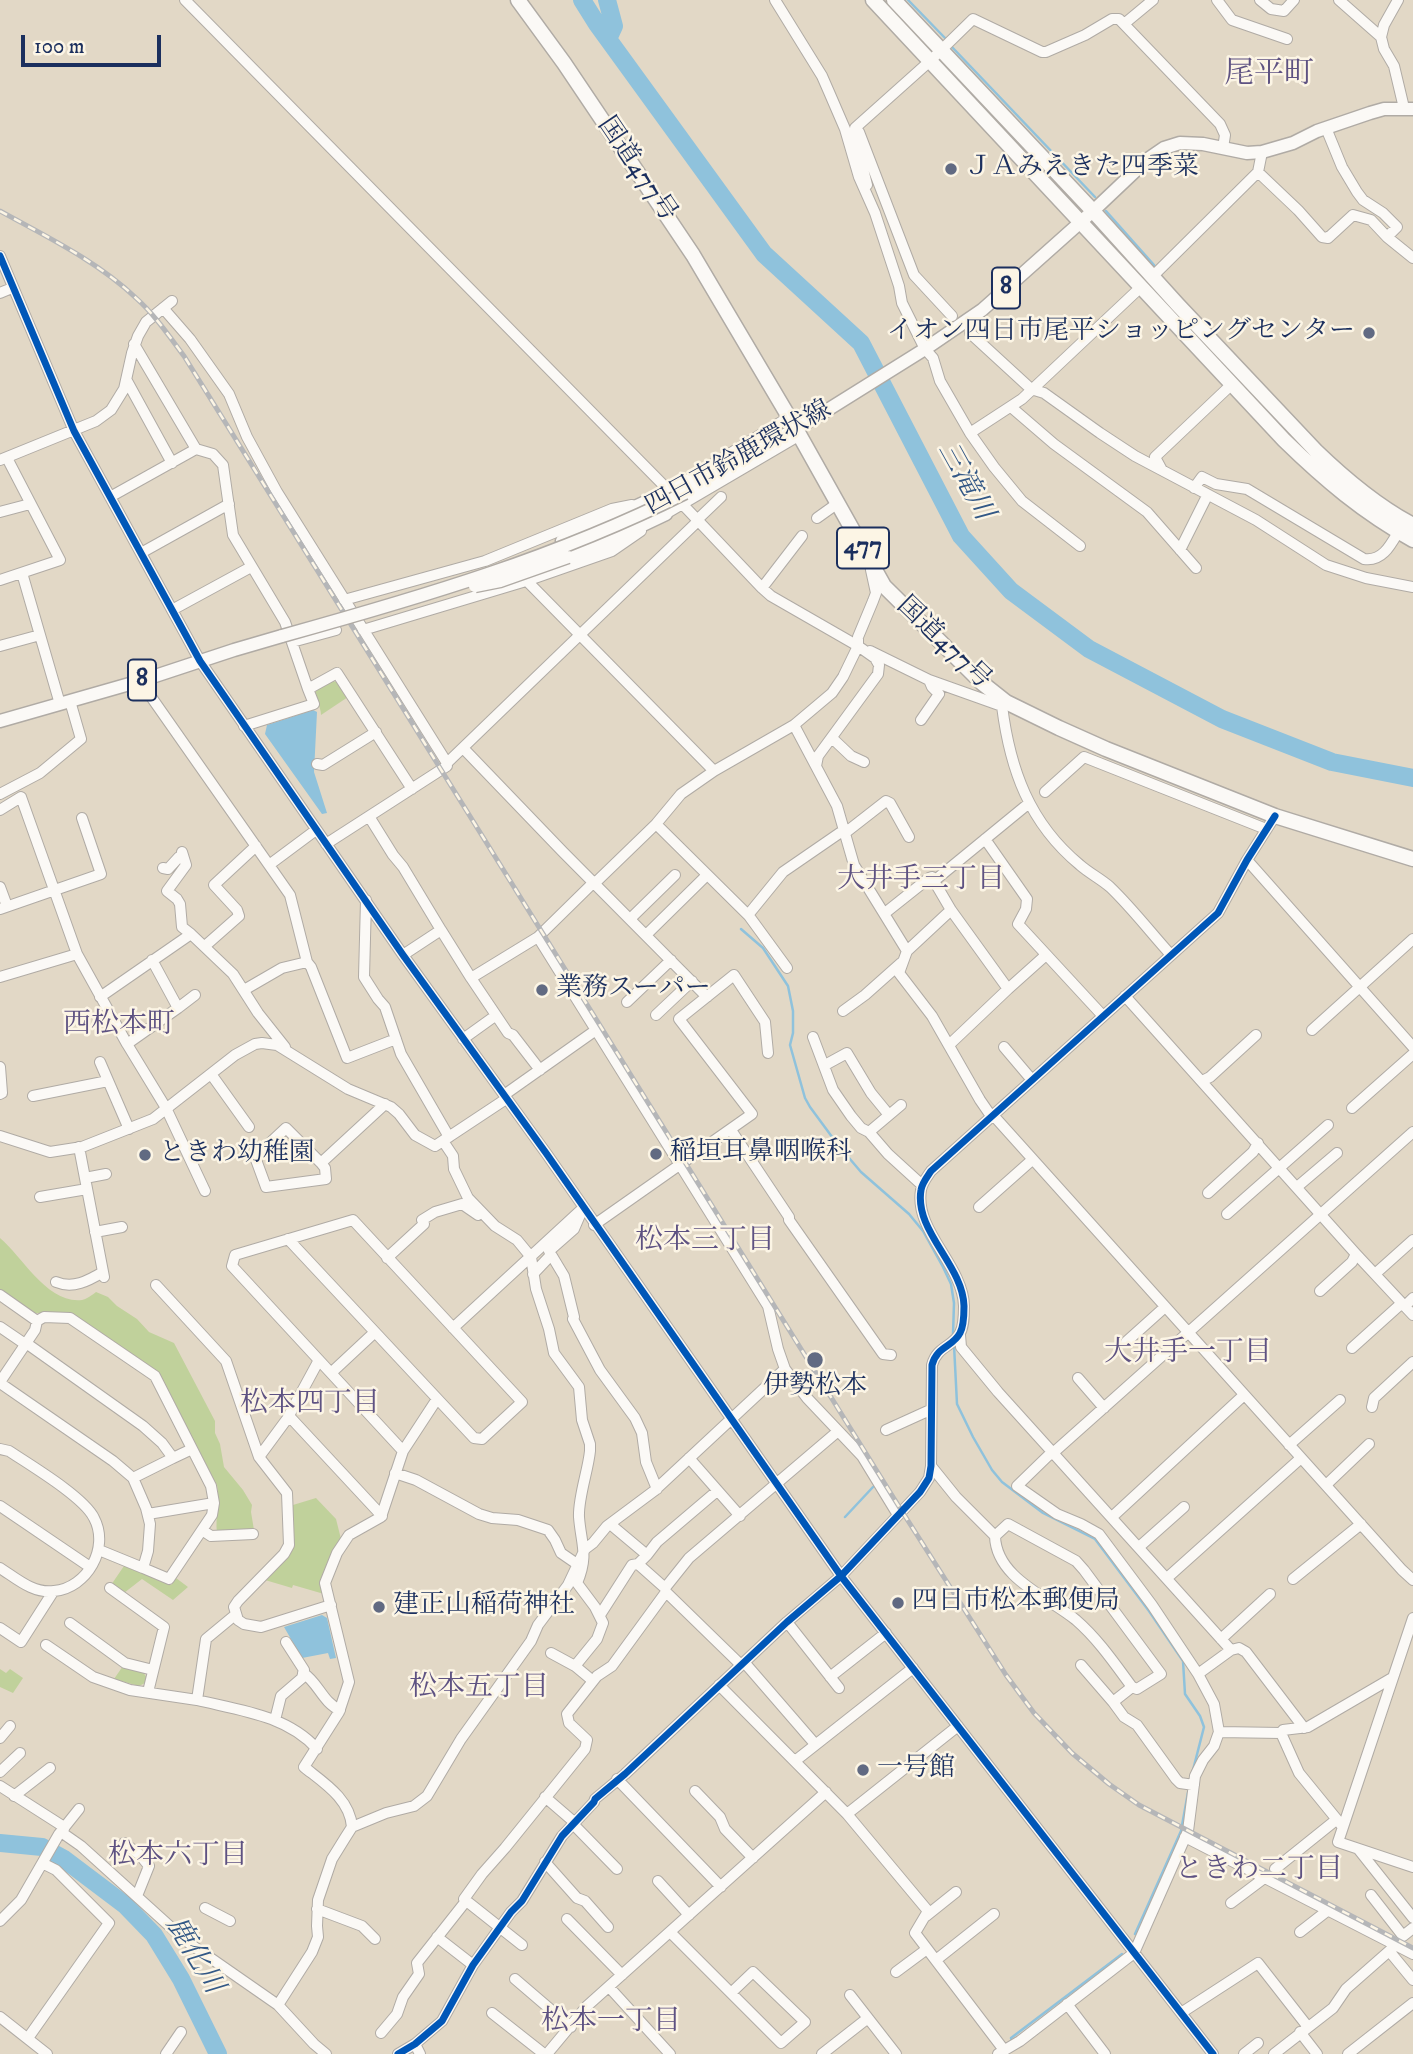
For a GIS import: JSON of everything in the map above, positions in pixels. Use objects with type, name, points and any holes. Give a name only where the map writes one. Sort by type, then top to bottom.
[{"type":"highway","name":"国道477号","points":[[518,0],[564,63],[693,255],[795,427],[884,586],[982,683],[1004,704],[1106,749],[1275,816],[1413,859]]},
{"type":"highway","points":[[873,0],[1080,223],[1147,281],[1336,471],[1406,526],[1413,540]]},
{"type":"highway","points":[[894,0],[1093,211],[1231,385],[1321,475],[1373,517],[1406,526]]},
{"type":"main road","name":"四日市鈴鹿環状線","points":[[0,722],[200,661],[287,639],[434,593],[560,550],[684,500],[795,427],[821,414],[925,349],[982,310],[1148,159],[1164,148],[1180,143],[1247,153],[1262,152],[1384,109],[1410,109]]},
{"type":"main road","name":"8","points":[[434,593],[476,571],[562,541],[669,491]]},
{"type":"main road","name":"8","points":[[434,593],[500,582],[607,542],[666,514]]},
{"type":"street","points":[[185,0],[669,491],[684,500],[698,520],[762,588],[771,596],[876,658],[879,665],[878,674],[818,756],[816,766]]},
{"type":"street","points":[[775,0],[822,76],[845,129],[859,177],[869,196]]},
{"type":"street","points":[[1124,23],[1153,0]]},
{"type":"street","points":[[1217,0],[1232,20],[1286,39]]},
{"type":"street","points":[[1260,0],[1271,9],[1284,11],[1294,0]]},
{"type":"street","points":[[1339,0],[1381,37]]},
{"type":"street","points":[[1398,0],[1384,25],[1381,37],[1410,109]]},
{"type":"street","points":[[1080,546],[1028,507],[994,467],[970,433],[940,381],[933,358],[925,349],[902,303],[899,286],[869,196],[855,128],[973,19],[1046,52],[1115,18],[1124,23],[1220,124],[1225,135],[1223,148]]},
{"type":"street","points":[[857,125],[914,275],[952,316]]},
{"type":"street","points":[[1326,128],[1342,167],[1363,200],[1383,212],[1399,228],[1387,237]]},
{"type":"street","points":[[970,433],[1011,407],[1147,281],[1258,172],[1262,152]]},
{"type":"street","points":[[1258,172],[1322,237],[1328,238],[1353,215],[1371,220],[1413,258]]},
{"type":"street","points":[[0,256],[74,431],[200,661],[403,955],[841,1576],[1213,2054]]},
{"type":"street","points":[[0,293],[12,288]]},
{"type":"street","points":[[0,580],[60,560],[3,459],[74,431],[96,421],[111,410],[124,390],[134,344],[146,322],[172,301]]},
{"type":"street","points":[[163,309],[190,339],[229,394],[258,457],[447,764]]},
{"type":"street","points":[[970,333],[1031,389],[1044,393],[1100,433],[1207,496],[1256,520],[1326,565],[1366,578],[1413,587]]},
{"type":"street","points":[[134,344],[196,449],[214,454],[223,466],[233,535],[285,622],[287,639],[314,704],[244,726]]},
{"type":"street","points":[[127,381],[172,463]]},
{"type":"street","points":[[1163,471],[1156,457],[1231,385]]},
{"type":"street","points":[[1011,407],[1054,444],[1147,512],[1196,568]]},
{"type":"street","points":[[669,491],[795,427]]},
{"type":"street","points":[[110,497],[196,449]]},
{"type":"street","points":[[1194,488],[1202,477],[1216,484],[1247,489],[1364,559],[1380,557],[1406,526]]},
{"type":"street","points":[[1180,550],[1207,496]]},
{"type":"street","points":[[327,844],[442,771],[721,497]]},
{"type":"street","points":[[363,630],[526,581],[612,551],[684,500]]},
{"type":"street","points":[[817,518],[838,503]]},
{"type":"street","points":[[0,512],[30,504]]},
{"type":"street","points":[[141,553],[229,504]]},
{"type":"street","points":[[344,600],[452,571],[500,555],[612,509],[640,505]]},
{"type":"street","points":[[762,588],[802,536]]},
{"type":"street","points":[[500,555],[714,771]]},
{"type":"street","points":[[471,978],[538,937],[656,824],[681,794],[714,771],[793,725],[832,693],[858,646],[858,636],[876,593],[867,556]]},
{"type":"street","points":[[172,610],[251,567]]},
{"type":"street","points":[[0,794],[40,773],[81,740],[40,635],[22,573]]},
{"type":"street","points":[[414,581],[423,611]]},
{"type":"street","points":[[287,639],[336,630]]},
{"type":"street","points":[[0,646],[40,635]]},
{"type":"street","points":[[858,646],[929,680],[1004,704],[1011,758],[1028,804],[1066,852],[1109,886],[1171,955]]},
{"type":"street","points":[[308,689],[337,673],[412,789]]},
{"type":"street","points":[[921,720],[939,694],[929,680]]},
{"type":"street","points":[[140,681],[290,895],[307,962],[312,967],[347,1058],[396,1039]]},
{"type":"street","points":[[793,725],[837,806],[855,864],[885,913],[905,956],[899,973],[932,1016],[980,1100],[1413,1580]]},
{"type":"street","points":[[317,764],[323,765],[376,732]]},
{"type":"street","points":[[832,738],[851,757],[864,762]]},
{"type":"street","points":[[463,748],[708,997]]},
{"type":"street","points":[[1045,792],[1084,757],[1266,829]]},
{"type":"street","points":[[0,810],[21,796],[77,954],[166,1108],[205,1191]]},
{"type":"street","points":[[748,915],[783,872],[886,801],[890,803],[909,837]]},
{"type":"street","points":[[934,881],[1028,804]]},
{"type":"street","points":[[398,2054],[417,2049],[442,2021],[473,1965],[522,1901],[562,1836],[595,1799],[787,1622],[841,1576],[920,1492],[929,1478],[931,1466],[932,1365],[935,1356],[956,1338],[963,1321],[964,1303],[952,1270],[924,1218],[920,1204],[922,1185],[931,1171],[1218,913],[1275,816]]},
{"type":"street","points":[[0,887],[4,907],[101,874],[82,818]]},
{"type":"street","points":[[370,818],[495,1016],[540,1070]]},
{"type":"street","points":[[656,824],[748,915],[787,968]]},
{"type":"street","points":[[269,864],[316,830]]},
{"type":"street","points":[[985,839],[1027,899],[1026,909],[1018,924],[1103,1016]]},
{"type":"street","points":[[205,946],[239,916],[237,910],[214,885],[256,846]]},
{"type":"street","points":[[163,867],[168,869],[183,855],[186,865],[167,891],[180,904],[182,927],[233,974],[277,1039],[289,1051]]},
{"type":"street","points":[[1247,860],[1413,1047]]},
{"type":"street","points":[[631,919],[675,875]]},
{"type":"street","points":[[646,935],[707,875]]},
{"type":"street","points":[[885,913],[932,877],[951,910],[1008,989]]},
{"type":"street","points":[[366,900],[364,977],[385,1007],[401,1054],[446,1139],[453,1156],[454,1169],[468,1198],[495,1226],[517,1240],[529,1258],[554,1353],[579,1387],[582,1420],[590,1451],[579,1517],[584,1549],[577,1583],[603,1623],[597,1639],[575,1667]]},
{"type":"street","points":[[843,1011],[865,995],[951,910]]},
{"type":"street","points":[[403,955],[441,930]]},
{"type":"street","points":[[100,997],[191,934]]},
{"type":"street","points":[[538,937],[768,1306],[785,1369],[837,1432],[862,1456],[898,1515]]},
{"type":"street","points":[[1312,1030],[1413,939]]},
{"type":"street","points":[[0,977],[77,954]]},
{"type":"street","points":[[948,1045],[1046,955]]},
{"type":"street","points":[[152,960],[178,1008]]},
{"type":"street","points":[[626,1002],[671,960]]},
{"type":"street","points":[[244,990],[282,968],[307,962]]},
{"type":"street","points":[[594,1225],[752,1114],[679,1019],[734,975],[765,1022],[768,1053]]},
{"type":"street","points":[[656,1015],[692,981]]},
{"type":"street","points":[[127,1044],[195,995]]},
{"type":"street","points":[[1125,996],[1356,1254],[1407,1302],[1413,1315]]},
{"type":"street","points":[[463,1038],[495,1016]]},
{"type":"street","points":[[0,1136],[50,1152],[79,1147],[153,1119],[235,1055],[262,1043],[277,1045],[340,1084],[385,1104],[399,1114],[415,1135],[435,1146],[596,1030]]},
{"type":"street","points":[[1202,1081],[1210,1077],[1256,1035]]},
{"type":"street","points":[[813,1037],[838,1099],[861,1128],[869,1132],[888,1154],[922,1185]]},
{"type":"street","points":[[1004,1047],[1032,1080]]},
{"type":"street","points":[[825,1065],[847,1054],[871,1093],[889,1115]]},
{"type":"street","points":[[1352,1108],[1413,1054]]},
{"type":"street","points":[[100,1062],[129,1129]]},
{"type":"street","points":[[0,1067],[0,1094]]},
{"type":"street","points":[[211,1074],[249,1127]]},
{"type":"street","points":[[33,1096],[108,1081]]},
{"type":"street","points":[[320,1163],[385,1104]]},
{"type":"street","points":[[869,1132],[901,1105]]},
{"type":"street","points":[[1227,1214],[1328,1125]]},
{"type":"street","points":[[286,1128],[320,1163],[325,1168],[326,1179],[266,1187],[255,1157],[286,1128]]},
{"type":"street","points":[[731,1129],[789,1220],[883,1354],[891,1354]]},
{"type":"street","points":[[719,1685],[847,1814],[928,1911],[915,1933],[1005,2051],[1134,1953],[1188,1831],[1190,1785],[1214,1746],[1219,1732],[1214,1704],[1198,1674],[1152,1605],[1099,1535],[1082,1524],[1057,1514],[1017,1486],[1413,1132]]},
{"type":"street","points":[[1208,1193],[1253,1152],[1258,1143]]},
{"type":"street","points":[[56,1282],[78,1284],[103,1274],[79,1147]]},
{"type":"street","points":[[1297,1187],[1337,1153]]},
{"type":"street","points":[[979,1207],[1032,1160]]},
{"type":"street","points":[[40,1197],[86,1184],[106,1174]]},
{"type":"street","points":[[387,1258],[435,1212],[462,1204],[529,1258]]},
{"type":"street","points":[[583,1208],[574,1229],[549,1251],[564,1276],[573,1319],[600,1370],[631,1411],[642,1433],[646,1461],[657,1489]]},
{"type":"street","points":[[453,1328],[583,1208]]},
{"type":"street","points":[[288,1239],[474,1438],[482,1439],[522,1402],[353,1220],[288,1239],[235,1255],[232,1266],[403,1451]]},
{"type":"street","points":[[95,1229],[119,1224]]},
{"type":"street","points":[[1375,1274],[1413,1240]]},
{"type":"street","points":[[1320,1291],[1352,1262],[1356,1254]]},
{"type":"street","points":[[533,1273],[551,1255]]},
{"type":"street","points":[[156,1284],[226,1361],[259,1457],[287,1493],[289,1545],[284,1554],[238,1601],[234,1607],[235,1615],[244,1624],[261,1627],[331,1605]]},
{"type":"street","points":[[0,1295],[37,1321]]},
{"type":"street","points":[[1352,1348],[1407,1302]]},
{"type":"street","points":[[1126,1342],[1165,1307]]},
{"type":"street","points":[[99,1550],[143,1569],[169,1579],[212,1515],[214,1493],[155,1376],[70,1318],[44,1317],[37,1321],[35,1330],[0,1382],[133,1478],[148,1514],[150,1540],[143,1569]]},
{"type":"street","points":[[0,1326],[143,1426],[162,1443],[173,1458]]},
{"type":"street","points":[[331,1373],[375,1332]]},
{"type":"street","points":[[956,1338],[998,1392],[1231,1650]]},
{"type":"street","points":[[0,1359],[10,1366]]},
{"type":"street","points":[[259,1457],[289,1416],[319,1360]]},
{"type":"street","points":[[1372,1407],[1374,1398],[1413,1362]]},
{"type":"street","points":[[278,2005],[307,1960],[318,1937],[318,1900],[331,1859],[352,1827],[386,1813],[414,1806],[427,1796],[461,1739],[531,1641],[538,1625],[563,1593],[584,1549],[610,1524],[657,1489],[785,1369]]},
{"type":"street","points":[[1078,1378],[1104,1408]]},
{"type":"street","points":[[1112,1517],[1244,1395]]},
{"type":"street","points":[[352,1827],[351,1814],[340,1797],[304,1767],[340,1710],[349,1682],[326,1583],[337,1553],[349,1535],[382,1516],[403,1451],[437,1399]]},
{"type":"street","points":[[1289,1445],[1340,1400]]},
{"type":"street","points":[[886,1430],[930,1410]]},
{"type":"street","points":[[289,1416],[382,1516]]},
{"type":"street","points":[[381,2033],[397,2014],[403,1997],[419,1975],[417,1963],[466,1901],[464,1899],[482,1874],[585,1749],[587,1740],[569,1723],[567,1714],[593,1681],[612,1666],[689,1558],[837,1432]]},
{"type":"street","points":[[1326,1485],[1369,1444]]},
{"type":"street","points":[[0,1449],[9,1451],[86,1506],[98,1525],[99,1550],[77,1583],[53,1591],[27,1586],[0,1568]]},
{"type":"street","points":[[133,1478],[192,1449]]},
{"type":"street","points":[[689,1458],[740,1516]]},
{"type":"street","points":[[1167,1578],[1301,1458]]},
{"type":"street","points":[[931,1466],[956,1497],[995,1536],[1012,1573],[1076,1620],[1101,1646],[1132,1687],[1137,1689],[1161,1674],[1076,1561],[1008,1524],[995,1536]]},
{"type":"street","points":[[396,1473],[416,1480],[479,1514],[518,1520],[548,1530],[561,1553],[577,1564]]},
{"type":"street","points":[[600,1615],[632,1565],[638,1564],[657,1542],[717,1491]]},
{"type":"street","points":[[148,1514],[214,1503]]},
{"type":"street","points":[[0,1506],[90,1567]]},
{"type":"street","points":[[1139,1547],[1184,1507]]},
{"type":"street","points":[[610,1524],[647,1555]]},
{"type":"street","points":[[1293,1579],[1361,1524]]},
{"type":"street","points":[[202,1530],[211,1536],[253,1534]]},
{"type":"street","points":[[638,1564],[743,1663],[815,1744]]},
{"type":"street","points":[[110,1588],[164,1627],[148,1692]]},
{"type":"street","points":[[0,1628],[21,1642],[53,1591]]},
{"type":"street","points":[[1221,1639],[1270,1594]]},
{"type":"street","points":[[197,1700],[206,1639],[235,1615]]},
{"type":"street","points":[[1413,1618],[1340,1823],[1338,1842],[1413,1867]]},
{"type":"street","points":[[787,1622],[839,1688]]},
{"type":"street","points":[[70,1623],[125,1663],[153,1670]]},
{"type":"street","points":[[830,1677],[886,1633]]},
{"type":"street","points":[[275,1720],[281,1696],[302,1678],[304,1670],[286,1642]]},
{"type":"street","points":[[46,1645],[93,1677],[130,1690],[197,1700],[275,1720],[310,1741],[317,1749]]},
{"type":"street","points":[[1198,1674],[1231,1650],[1239,1648],[1246,1652],[1304,1728]]},
{"type":"street","points":[[551,1653],[593,1681]]},
{"type":"street","points":[[1081,1665],[1124,1717],[1137,1725],[1176,1779],[1190,1785]]},
{"type":"street","points":[[795,1760],[913,1668]]},
{"type":"street","points":[[303,1673],[310,1677],[335,1709],[340,1710]]},
{"type":"street","points":[[1219,1732],[1281,1732],[1304,1728],[1392,1677]]},
{"type":"street","points":[[1113,1702],[1132,1687]]},
{"type":"street","points":[[0,1738],[10,1726]]},
{"type":"street","points":[[847,1814],[958,1726]]},
{"type":"street","points":[[1281,1732],[1299,1773],[1340,1823]]},
{"type":"street","points":[[0,1772],[20,1753]]},
{"type":"street","points":[[14,1796],[50,1768]]},
{"type":"street","points":[[617,1779],[721,1887]]},
{"type":"street","points":[[0,1786],[61,1825],[61,1832]]},
{"type":"street","points":[[695,1791],[720,1817],[725,1829],[753,1858]]},
{"type":"street","points":[[492,2012],[545,2054],[587,2006],[826,1792]]},
{"type":"street","points":[[545,1797],[574,1823],[617,1869]]},
{"type":"street","points":[[0,1921],[16,1908],[61,1832],[79,1810]]},
{"type":"street","points":[[1275,1868],[1340,1823]]},
{"type":"street","points":[[61,1832],[82,1846],[186,1941],[278,2005],[326,2054]]},
{"type":"street","points":[[1185,1837],[1327,1911],[1393,1949],[1413,1954]]},
{"type":"street","points":[[124,1843],[149,1866],[136,1896]]},
{"type":"street","points":[[1359,1850],[1413,1918]]},
{"type":"street","points":[[545,1862],[608,1927]]},
{"type":"street","points":[[28,2038],[109,1923],[56,1870],[44,1863]]},
{"type":"street","points":[[1231,1903],[1263,1879]]},
{"type":"street","points":[[658,1881],[689,1915]]},
{"type":"street","points":[[925,1917],[956,1892]]},
{"type":"street","points":[[1371,1895],[1403,1936],[1413,1928]]},
{"type":"street","points":[[466,1901],[522,1945]]},
{"type":"street","points":[[205,1908],[230,1921]]},
{"type":"street","points":[[317,1909],[362,1926],[375,1939]]},
{"type":"street","points":[[1300,1932],[1327,1911]]},
{"type":"street","points":[[936,1960],[994,1914]]},
{"type":"street","points":[[568,1919],[622,1975]]},
{"type":"street","points":[[670,1932],[781,2043],[805,2022],[753,1972],[732,1993]]},
{"type":"street","points":[[437,1937],[473,1965]]},
{"type":"street","points":[[896,1972],[927,1949]]},
{"type":"street","points":[[1393,1949],[1413,1980]]},
{"type":"street","points":[[1273,2054],[1333,2008],[1346,1989],[1393,1949]]},
{"type":"street","points":[[1181,2013],[1258,1963],[1304,2029],[1317,2054]]},
{"type":"street","points":[[515,1979],[571,2027]]},
{"type":"street","points":[[609,1987],[670,2054]]},
{"type":"street","points":[[850,1995],[896,2054]]},
{"type":"street","points":[[1348,2054],[1413,2003]]},
{"type":"street","points":[[1067,2004],[1105,2054]]},
{"type":"street","points":[[0,2017],[47,2054]]},
{"type":"street","points":[[822,2054],[868,2018]]},
{"type":"street","points":[[166,2054],[181,2032]]},
{"type":"street","points":[[1244,2054],[1258,2043]]},
{"type":"green space","points":[[332,681],[338,682],[348,697],[321,715],[316,690]]},
{"type":"green space","points":[[0,1238],[36,1278],[58,1295],[82,1300],[96,1292],[108,1297],[149,1332],[174,1343],[215,1421],[215,1433],[224,1467],[252,1505],[254,1530],[217,1533],[217,1485],[157,1373],[66,1313],[32,1313],[0,1291]]},
{"type":"green space","points":[[316,1498],[336,1519],[341,1539],[324,1594],[265,1580],[289,1556],[293,1548],[293,1505]]},
{"type":"green space","points":[[124,1566],[171,1585],[176,1578],[188,1587],[173,1600],[142,1579],[124,1593],[111,1585]]},
{"type":"green space","points":[[123,1666],[143,1672],[147,1678],[145,1683],[139,1686],[114,1679]]},
{"type":"green space","points":[[0,1669],[6,1673],[10,1669],[23,1678],[13,1693],[0,1687]]},
{"type":"water","points":[[313,710],[317,712],[314,772],[327,813],[322,814],[265,734],[267,725]]},
{"type":"water","points":[[322,1615],[327,1618],[336,1658],[330,1659],[328,1653],[302,1658],[284,1627]]},
{"type":"waterway","name":"三滝川","points":[[582,0],[764,254],[861,343],[961,536],[1011,591],[1089,649],[1222,719],[1332,762],[1413,778]]},
{"type":"waterway","name":"三滝川","points":[[607,0],[614,26],[608,39]]},
{"type":"waterway","points":[[908,0],[945,38]]},
{"type":"waterway","points":[[952,47],[1095,197]]},
{"type":"waterway","points":[[1106,211],[1154,265]]},
{"type":"waterway","points":[[741,929],[763,948],[788,986],[793,1011],[790,1045],[810,1107],[861,1172],[909,1214],[923,1231],[943,1267],[951,1284],[954,1303],[953,1335]]},
{"type":"waterway","points":[[954,1345],[957,1404],[992,1470],[1002,1482],[1043,1513],[1095,1539],[1183,1661],[1185,1694],[1204,1727],[1193,1770]]},
{"type":"waterway","points":[[845,1517],[873,1487]]},
{"type":"waterway","points":[[1135,1934],[1181,1831],[1189,1787]]},
{"type":"waterway","name":"鹿化川","points":[[0,1843],[42,1847],[64,1859],[125,1905],[154,1935],[181,1979],[218,2054]]},
{"type":"waterway","points":[[1012,2041],[1011,2038],[1122,1954]]},
{"type":"railway","points":[[0,211],[105,272],[149,311],[184,356],[898,1505],[1006,1675],[1034,1713],[1072,1753],[1139,1805],[1413,1948]]},
{"type":"cycle path","points":[[0,256],[74,431],[200,661],[403,955],[546,1153],[841,1576],[1213,2054]]},
{"type":"cycle path","points":[[398,2054],[415,2044],[442,2021],[473,1965],[522,1901],[562,1836],[595,1799],[787,1622],[841,1576],[920,1492],[929,1478],[931,1466],[932,1365],[937,1354],[960,1333],[964,1309],[962,1291],[956,1276],[925,1220],[921,1205],[924,1182],[931,1171],[1218,913],[1275,816]]},
{"type":"place","name":"ＪＡみえきた四季菜","points":[[951,169]]},
{"type":"place","name":"イオン四日市尾平ショッピングセンター","points":[[1369,333]]},
{"type":"place","name":"業務スーパー","points":[[542,990]]},
{"type":"place","name":"稲垣耳鼻咽喉科","points":[[656,1154]]},
{"type":"place","name":"ときわ幼稚園","points":[[145,1155]]},
{"type":"place","name":"伊勢松本","points":[[815,1360]]},
{"type":"place","name":"四日市松本郵便局","points":[[898,1603]]},
{"type":"place","name":"建正山稲荷神社","points":[[379,1607]]},
{"type":"place","name":"一号館","points":[[863,1770]]},
{"type":"district","name":"尾平町","points":[[1269,76]]},
{"type":"district","name":"大井手三丁目","points":[[921,881]]},
{"type":"district","name":"西松本町","points":[[119,1026]]},
{"type":"district","name":"松本三丁目","points":[[705,1242]]},
{"type":"district","name":"大井手一丁目","points":[[1188,1354]]},
{"type":"district","name":"松本四丁目","points":[[310,1405]]},
{"type":"district","name":"松本五丁目","points":[[479,1689]]},
{"type":"district","name":"松本六丁目","points":[[178,1857]]},
{"type":"district","name":"ときわ二丁目","points":[[1259,1871]]},
{"type":"district","name":"松本一丁目","points":[[611,2023]]}]
